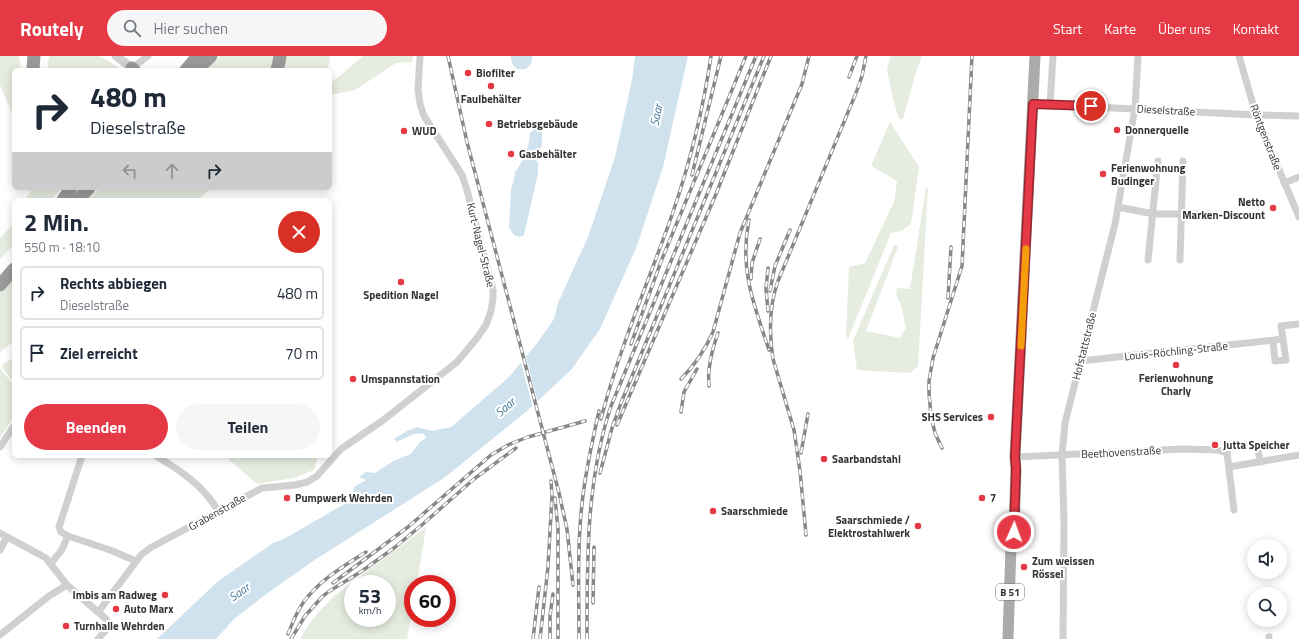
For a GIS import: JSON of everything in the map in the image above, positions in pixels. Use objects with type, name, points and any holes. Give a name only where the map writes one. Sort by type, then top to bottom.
[{"type":"highway","points":[[188,68],[198,56]]},
{"type":"highway","points":[[198,68],[208,56]]},
{"type":"highway","points":[[198,68],[211,56]]},
{"type":"highway","points":[[278,68],[280,56]]},
{"type":"highway","points":[[284,68],[285,56]]},
{"type":"highway","points":[[69,198],[76,190]]},
{"type":"highway","points":[[80,198],[87,190]]},
{"type":"highway","points":[[0,273],[12,260]]},
{"type":"highway","points":[[0,285],[12,271]]},
{"type":"main road","name":"B 51","points":[[1008,639],[1012,545],[1014,532],[1015,457],[1035,56]]},
{"type":"street","points":[[116,56],[132,68]]},
{"type":"street","points":[[134,68],[148,56]]},
{"type":"street","name":"Kurt-Nagel-Straße","points":[[332,457],[341,448],[382,421],[457,362],[482,333],[491,311],[493,290],[462,175],[430,128],[420,104],[418,89],[420,56]]},
{"type":"street","points":[[1050,104],[1053,56]]},
{"type":"street","name":"Hofstattstraße","points":[[1063,639],[1064,523],[1062,455],[1065,423],[1115,224],[1135,108],[1138,56]]},
{"type":"street","name":"Röntgenstraße","points":[[1239,56],[1256,115],[1299,217]]},
{"type":"street","name":"Dieselstraße","points":[[1033,104],[1299,116]]},
{"type":"street","points":[[1148,260],[1154,214],[1158,161]]},
{"type":"street","points":[[1180,260],[1183,161]]},
{"type":"street","points":[[1284,183],[1299,177]]},
{"type":"street","points":[[1118,207],[1154,214],[1210,214]]},
{"type":"street","points":[[1273,340],[1275,361],[1286,360],[1281,326],[1299,324]]},
{"type":"street","name":"Louis-Röchling-Straße","points":[[1080,361],[1283,339]]},
{"type":"street","points":[[0,447],[12,429]]},
{"type":"street","points":[[1234,510],[1227,453],[1228,449],[1253,444],[1258,450],[1260,462]]},
{"type":"street","name":"Beethovenstraße","points":[[1015,457],[1024,455],[1062,455],[1183,449],[1218,450],[1227,453]]},
{"type":"street","points":[[1229,467],[1299,455]]},
{"type":"street","points":[[81,458],[59,527],[61,532],[68,536],[110,550],[136,561]]},
{"type":"street","points":[[159,458],[185,474],[213,502],[218,511]]},
{"type":"street","name":"Kurt-Nagel-Straße","points":[[307,482],[323,470],[332,458]]},
{"type":"street","name":"Grabenstraße","points":[[99,612],[136,561],[150,548],[262,488],[268,486],[295,485],[307,482]]},
{"type":"street","points":[[0,533],[39,553],[51,563],[67,585],[106,619],[108,624],[106,630],[98,639]]},
{"type":"street","points":[[51,563],[61,551],[68,536]]},
{"type":"street","points":[[0,550],[7,537]]},
{"type":"street","points":[[0,635],[49,596],[67,585]]},
{"type":"shaded area","points":[[0,56],[19,56],[21,68],[12,68],[12,113],[0,85]]},
{"type":"shaded area","points":[[49,56],[98,56],[119,68],[47,68]]},
{"type":"shaded area","points":[[220,56],[330,56],[328,68],[209,68]]},
{"type":"shaded area","points":[[363,56],[413,56],[412,62],[396,63],[355,90],[332,95],[332,82]]},
{"type":"shaded area","points":[[891,56],[922,56],[903,119],[899,119],[892,95],[887,69]]},
{"type":"shaded area","points":[[890,122],[919,167],[911,224],[901,231],[891,233],[848,339],[846,335],[849,267],[865,263],[894,202],[897,181],[871,166]]},
{"type":"shaded area","points":[[926,187],[928,188],[918,366],[910,373],[857,370],[853,341],[894,245],[898,247],[866,331],[900,338],[906,328],[901,305],[896,295],[897,288],[910,289]]},
{"type":"shaded area","points":[[32,190],[60,190],[54,198],[27,197]]},
{"type":"shaded area","points":[[98,190],[210,190],[200,198],[90,198]]},
{"type":"shaded area","points":[[12,225],[12,246],[0,259],[0,238]]},
{"type":"shaded area","points":[[12,280],[12,343],[0,352],[0,293]]},
{"type":"shaded area","points":[[12,358],[12,381],[1,366]]},
{"type":"shaded area","points":[[0,368],[12,383],[12,419],[0,438]]},
{"type":"shaded area","points":[[227,458],[317,458],[314,470],[294,478],[257,484]]},
{"type":"shaded area","points":[[426,527],[418,575],[404,575],[404,627],[409,627],[407,639],[300,639],[315,616],[344,588],[344,627],[396,627],[396,575],[362,575]]},
{"type":"water","points":[[511,56],[532,56],[529,66],[522,70],[517,69],[514,66]]},
{"type":"water","name":"Saar","points":[[635,56],[688,56],[663,167],[637,246],[600,329],[571,370],[527,411],[444,478],[313,561],[234,619],[216,639],[157,639],[217,582],[273,543],[284,539],[351,500],[354,487],[366,480],[359,477],[366,472],[375,473],[395,460],[411,454],[420,442],[426,438],[424,434],[417,434],[397,442],[394,439],[417,427],[432,431],[451,427],[508,378],[538,342],[554,319],[558,303],[588,237],[615,157],[632,80]]},
{"type":"water","points":[[536,128],[542,130],[542,146],[535,159],[538,163],[538,173],[524,235],[520,237],[514,235],[509,227],[511,190],[514,174],[523,160],[527,150],[530,133]]},
{"type":"pier","points":[[525,353],[538,403],[533,408],[520,359]]},
{"type":"railway","points":[[448,56],[467,142],[559,493],[567,529],[573,585]]},
{"type":"railway","points":[[601,419],[616,367],[685,176],[700,116],[711,56]]},
{"type":"railway","points":[[692,175],[721,56]]},
{"type":"railway","points":[[631,344],[662,259],[746,56]]},
{"type":"railway","points":[[587,639],[587,580],[592,492],[603,434],[611,406],[756,56]]},
{"type":"railway","points":[[600,473],[612,428],[621,403],[764,56]]},
{"type":"railway","points":[[617,425],[716,194],[771,56]]},
{"type":"railway","points":[[681,379],[699,357],[713,332],[740,233],[802,84],[809,56]]},
{"type":"railway","points":[[849,77],[857,56]]},
{"type":"railway","points":[[806,535],[800,471],[794,430],[773,359],[770,329],[771,310],[778,281],[856,93],[862,76],[866,56]]},
{"type":"railway","points":[[942,448],[935,433],[931,416],[929,381],[933,358],[962,266],[972,56]]},
{"type":"railway","points":[[749,220],[746,238],[747,271],[753,302],[769,350]]},
{"type":"railway","points":[[770,291],[775,266],[790,230]]},
{"type":"railway","points":[[751,279],[752,263],[760,239]]},
{"type":"railway","points":[[948,298],[951,247]]},
{"type":"railway","points":[[768,268],[766,289],[768,311]]},
{"type":"railway","points":[[709,386],[710,359],[718,333]]},
{"type":"railway","points":[[681,412],[684,392],[697,369]]},
{"type":"railway","points":[[579,639],[580,521],[583,492],[599,411]]},
{"type":"railway","points":[[801,453],[808,414]]},
{"type":"railway","points":[[333,583],[408,527],[491,455],[508,445],[528,437],[585,421]]},
{"type":"railway","points":[[291,639],[305,616],[322,597],[394,548],[474,479],[516,448]]},
{"type":"railway","points":[[540,639],[548,567],[552,496],[551,481]]},
{"type":"railway","points":[[555,498],[558,529],[558,639]]},
{"type":"railway","points":[[593,603],[594,547]]},
{"type":"railway","points":[[288,634],[294,618],[316,587],[332,574],[366,552]]},
{"type":"railway","points":[[533,639],[539,587]]},
{"type":"railway","points":[[550,639],[550,616],[553,594]]},
{"type":"slow traffic","points":[[1021,346],[1026,249]]},
{"type":"place","name":"Biofilter","points":[[468,73]]},
{"type":"place","name":"Faulbehälter","points":[[491,86]]},
{"type":"place","name":"Betriebsgebäude","points":[[489,124]]},
{"type":"place","name":"Donnerquelle","points":[[1117,130]]},
{"type":"place","name":"WUD","points":[[404,131]]},
{"type":"place","name":"Gasbehälter","points":[[511,154]]},
{"type":"place","name":"Ferienwohnung Budinger","points":[[1103,174]]},
{"type":"place","name":"Netto Marken-Discount","points":[[1273,208]]},
{"type":"place","name":"Spedition Nagel","points":[[401,282]]},
{"type":"place","name":"Ferienwohnung Charly","points":[[1176,365]]},
{"type":"place","name":"Umspannstation","points":[[353,379]]},
{"type":"place","name":"SHS Services","points":[[991,417]]},
{"type":"place","name":"Jutta Speicher","points":[[1215,445]]},
{"type":"place","name":"Saarbandstahl","points":[[824,459]]},
{"type":"place","name":"Pumpwerk Wehrden","points":[[287,498]]},
{"type":"place","name":"7","points":[[982,498]]},
{"type":"place","name":"Saarschmiede","points":[[713,511]]},
{"type":"place","name":"Saarschmiede / Elektrostahlwerk","points":[[918,526]]},
{"type":"place","name":"Zum weissen Rössel","points":[[1024,567]]},
{"type":"place","name":"Imbis am Radweg","points":[[165,595]]},
{"type":"place","name":"Auto Marx","points":[[116,609]]},
{"type":"place","name":"Turnhalle Wehrden","points":[[66,626]]},
{"type":"route","points":[[1014,532],[1015,457],[1033,104],[1091,106]]}]
